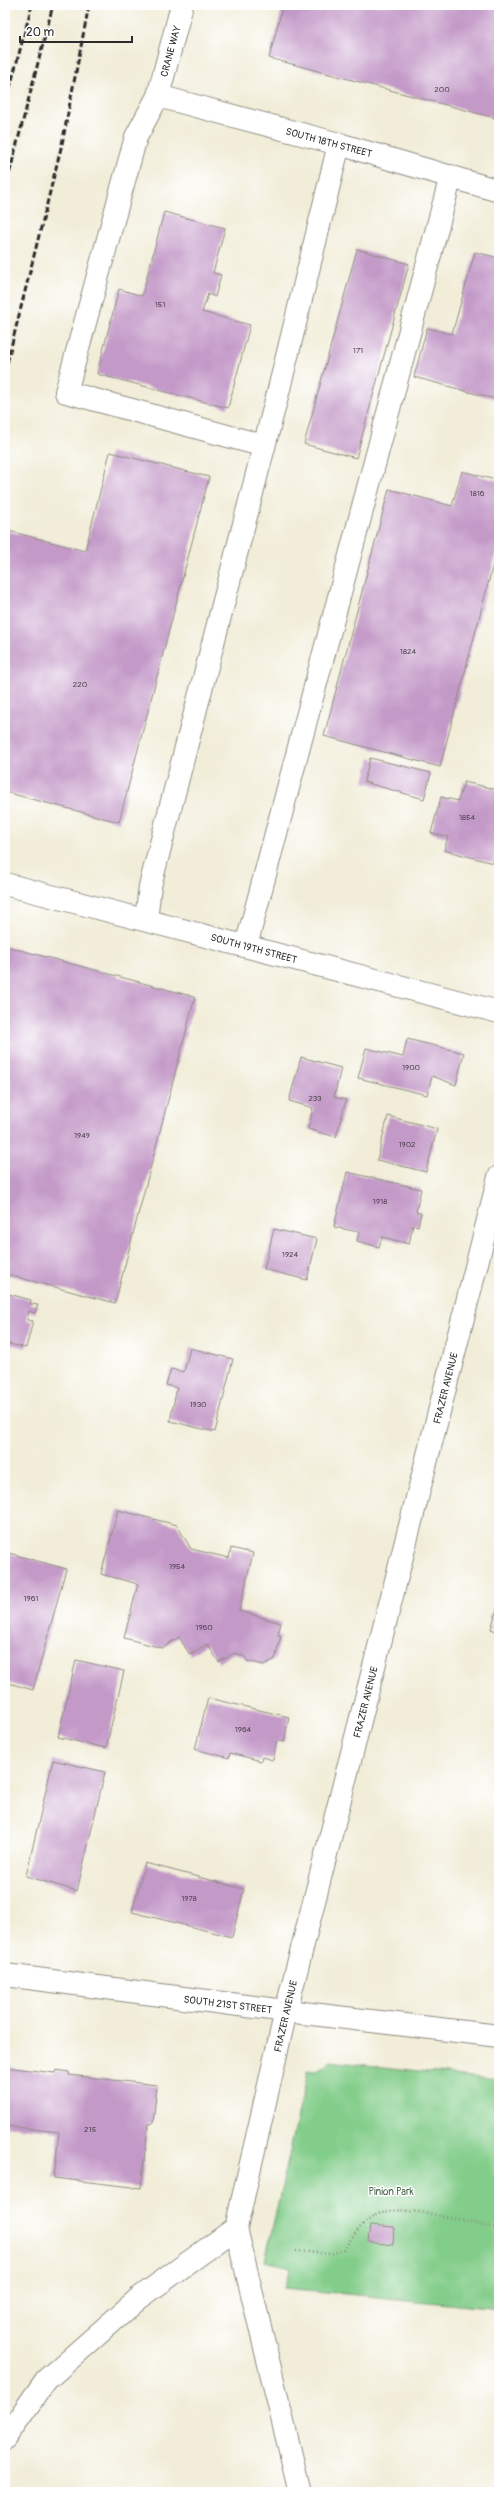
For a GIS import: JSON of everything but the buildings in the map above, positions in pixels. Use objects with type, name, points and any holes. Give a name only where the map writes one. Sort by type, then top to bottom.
[{"type":"street","name":"CRANE WAY","points":[[182,5],[158,96],[136,137],[66,392],[264,446]]},
{"type":"street","name":"SOUTH 18TH STREET","points":[[158,96],[339,144],[499,191]]},
{"type":"street","points":[[146,920],[150,886],[264,446],[339,144]]},
{"type":"street","points":[[246,946],[451,176]]},
{"type":"street","name":"SOUTH 19TH STREET","points":[[7,884],[499,1012]]},
{"type":"street","name":"FRAZER AVENUE","points":[[236,2228],[286,2011],[499,1177]]},
{"type":"street","name":"SOUTH 21ST STREET","points":[[5,1975],[286,2011],[499,2036]]},
{"type":"street","points":[[5,2438],[46,2380],[138,2298],[236,2228],[300,2492]]},
{"type":"path","points":[[296,2251],[331,2254],[344,2250],[354,2233],[367,2220],[384,2212],[415,2212],[464,2220],[499,2229]]},
{"type":"green space","name":"Pinion Park","points":[[331,2061],[499,2080],[499,2309],[285,2288],[291,2267],[265,2261],[308,2071],[316,2072]]},
{"type":"railway","points":[[5,106],[32,5]]},
{"type":"railway","points":[[5,190],[53,5]]},
{"type":"railway","points":[[5,371],[62,144],[89,5]]}]
